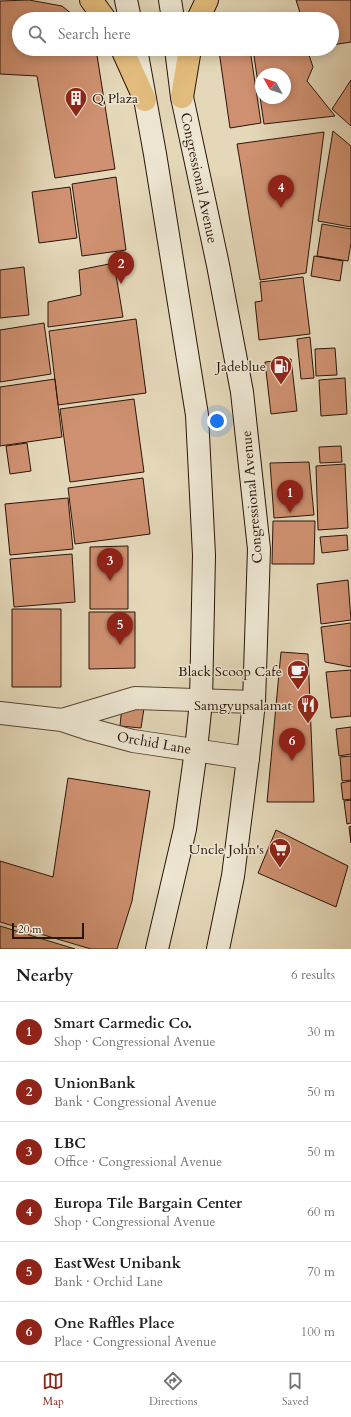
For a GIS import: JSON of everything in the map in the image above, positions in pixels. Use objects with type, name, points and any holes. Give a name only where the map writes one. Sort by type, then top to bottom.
[{"type":"main road","points":[[91,0],[100,12]]},
{"type":"main road","points":[[126,0],[129,12]]},
{"type":"main road","points":[[170,0],[172,12]]},
{"type":"main road","points":[[201,12],[207,0]]},
{"type":"main road","points":[[125,56],[146,100]]},
{"type":"main road","points":[[137,56],[177,284],[197,415],[204,555],[201,701],[196,750],[185,829],[157,949]]},
{"type":"main road","name":"Congressional Avenue","points":[[177,56],[182,97],[218,265],[242,392],[259,549],[254,702],[233,876],[218,949]]},
{"type":"main road","points":[[182,97],[189,56]]},
{"type":"main road","name":"Orchid Lane","points":[[62,720],[135,698],[254,702]]},
{"type":"main road","name":"Orchid Lane","points":[[0,714],[62,720],[133,741],[248,758]]},
{"type":"building","name":"Q Plaza","points":[[29,0],[62,6],[69,12],[12,12],[12,56],[97,56],[115,169],[55,178],[37,76],[0,74],[0,1]]},
{"type":"building","points":[[296,0],[351,0],[351,42],[339,44],[339,12],[300,12]]},
{"type":"building","points":[[220,56],[251,56],[255,83],[255,104],[258,104],[261,123],[230,128]]},
{"type":"building","points":[[254,56],[309,56],[313,67],[307,81],[335,116],[264,124],[261,104],[291,104],[291,68],[256,68]]},
{"type":"building","points":[[351,80],[351,126],[332,109]]},
{"type":"building","points":[[333,131],[351,146],[351,227],[318,221]]},
{"type":"building","points":[[324,132],[306,273],[260,280],[237,144]]},
{"type":"building","points":[[116,177],[126,250],[82,256],[72,184]]},
{"type":"building","points":[[70,187],[77,238],[39,243],[32,192]]},
{"type":"building","points":[[322,224],[351,229],[351,243],[348,261],[317,256]]},
{"type":"building","points":[[314,256],[343,261],[340,281],[311,276]]},
{"type":"building","points":[[114,263],[123,317],[48,327],[48,302],[81,295],[79,270]]},
{"type":"building","points":[[24,267],[29,315],[0,318],[0,270]]},
{"type":"building","points":[[303,277],[310,334],[259,340],[255,302],[262,301],[260,282]]},
{"type":"building","points":[[136,319],[146,393],[58,405],[49,331]]},
{"type":"building","points":[[44,323],[51,374],[0,382],[0,330]]},
{"type":"building","points":[[310,337],[314,378],[301,379],[297,339]]},
{"type":"building","points":[[335,348],[337,375],[316,376],[315,349]]},
{"type":"building","name":"Jadeblue","points":[[291,359],[297,411],[271,414],[265,362]]},
{"type":"building","points":[[345,378],[347,414],[321,416],[319,380]]},
{"type":"building","points":[[55,379],[62,437],[0,446],[0,387]]},
{"type":"building","points":[[134,399],[144,472],[70,482],[60,409]]},
{"type":"building","points":[[27,443],[31,471],[10,474],[6,446]]},
{"type":"building","points":[[341,446],[342,462],[320,463],[319,447]]},
{"type":"building","points":[[309,462],[314,515],[274,518],[270,463]]},
{"type":"building","points":[[345,464],[348,528],[318,530],[316,466]]},
{"type":"building","points":[[143,478],[150,534],[75,544],[68,488]]},
{"type":"building","points":[[68,498],[73,549],[10,555],[5,504]]},
{"type":"building","points":[[273,521],[315,521],[314,564],[272,564]]},
{"type":"building","points":[[347,535],[348,550],[322,553],[320,537]]},
{"type":"building","points":[[128,546],[128,609],[90,609],[90,547]]},
{"type":"building","points":[[72,554],[75,602],[14,607],[10,559]]},
{"type":"building","points":[[348,580],[351,620],[321,624],[317,584]]},
{"type":"building","points":[[12,609],[61,609],[61,687],[12,687]]},
{"type":"building","points":[[89,612],[135,612],[135,668],[89,669]]},
{"type":"building","points":[[351,623],[351,667],[325,662],[321,627]]},
{"type":"building","points":[[281,652],[308,654],[314,802],[267,802]]},
{"type":"building","points":[[351,670],[351,716],[331,718],[326,672]]},
{"type":"building","points":[[122,706],[144,708],[141,728],[120,726]]},
{"type":"building","points":[[351,727],[351,754],[339,756],[336,729]]},
{"type":"building","points":[[351,756],[351,780],[342,781],[340,757]]},
{"type":"building","points":[[68,778],[150,791],[132,901],[117,949],[91,949],[0,922],[0,861],[53,877]]},
{"type":"building","points":[[351,781],[351,799],[343,800],[341,783]]},
{"type":"building","points":[[351,800],[351,823],[347,824],[344,801]]},
{"type":"building","points":[[351,826],[351,843],[349,827]]},
{"type":"building","points":[[276,830],[348,866],[336,907],[258,873]]},
{"type":"building","points":[[0,926],[75,949],[0,949]]},
{"type":"place","name":"Q Plaza","points":[[76,118]]},
{"type":"place","name":"Europa Tile Bargain Center","points":[[281,208]]},
{"type":"place","name":"UnionBank","points":[[121,284]]},
{"type":"place","name":"Jadeblue","points":[[281,386]]},
{"type":"place","name":"Smart Carmedic Co.","points":[[290,513]]},
{"type":"place","name":"LBC","points":[[110,581]]},
{"type":"place","name":"EastWest Unibank","points":[[120,645]]},
{"type":"place","name":"Black Scoop Cafe","points":[[298,690]]},
{"type":"place","name":"Samgyupsalamat","points":[[308,724]]},
{"type":"place","name":"One Raffles Place","points":[[292,761]]},
{"type":"place","name":"Uncle John's","points":[[280,868]]}]
